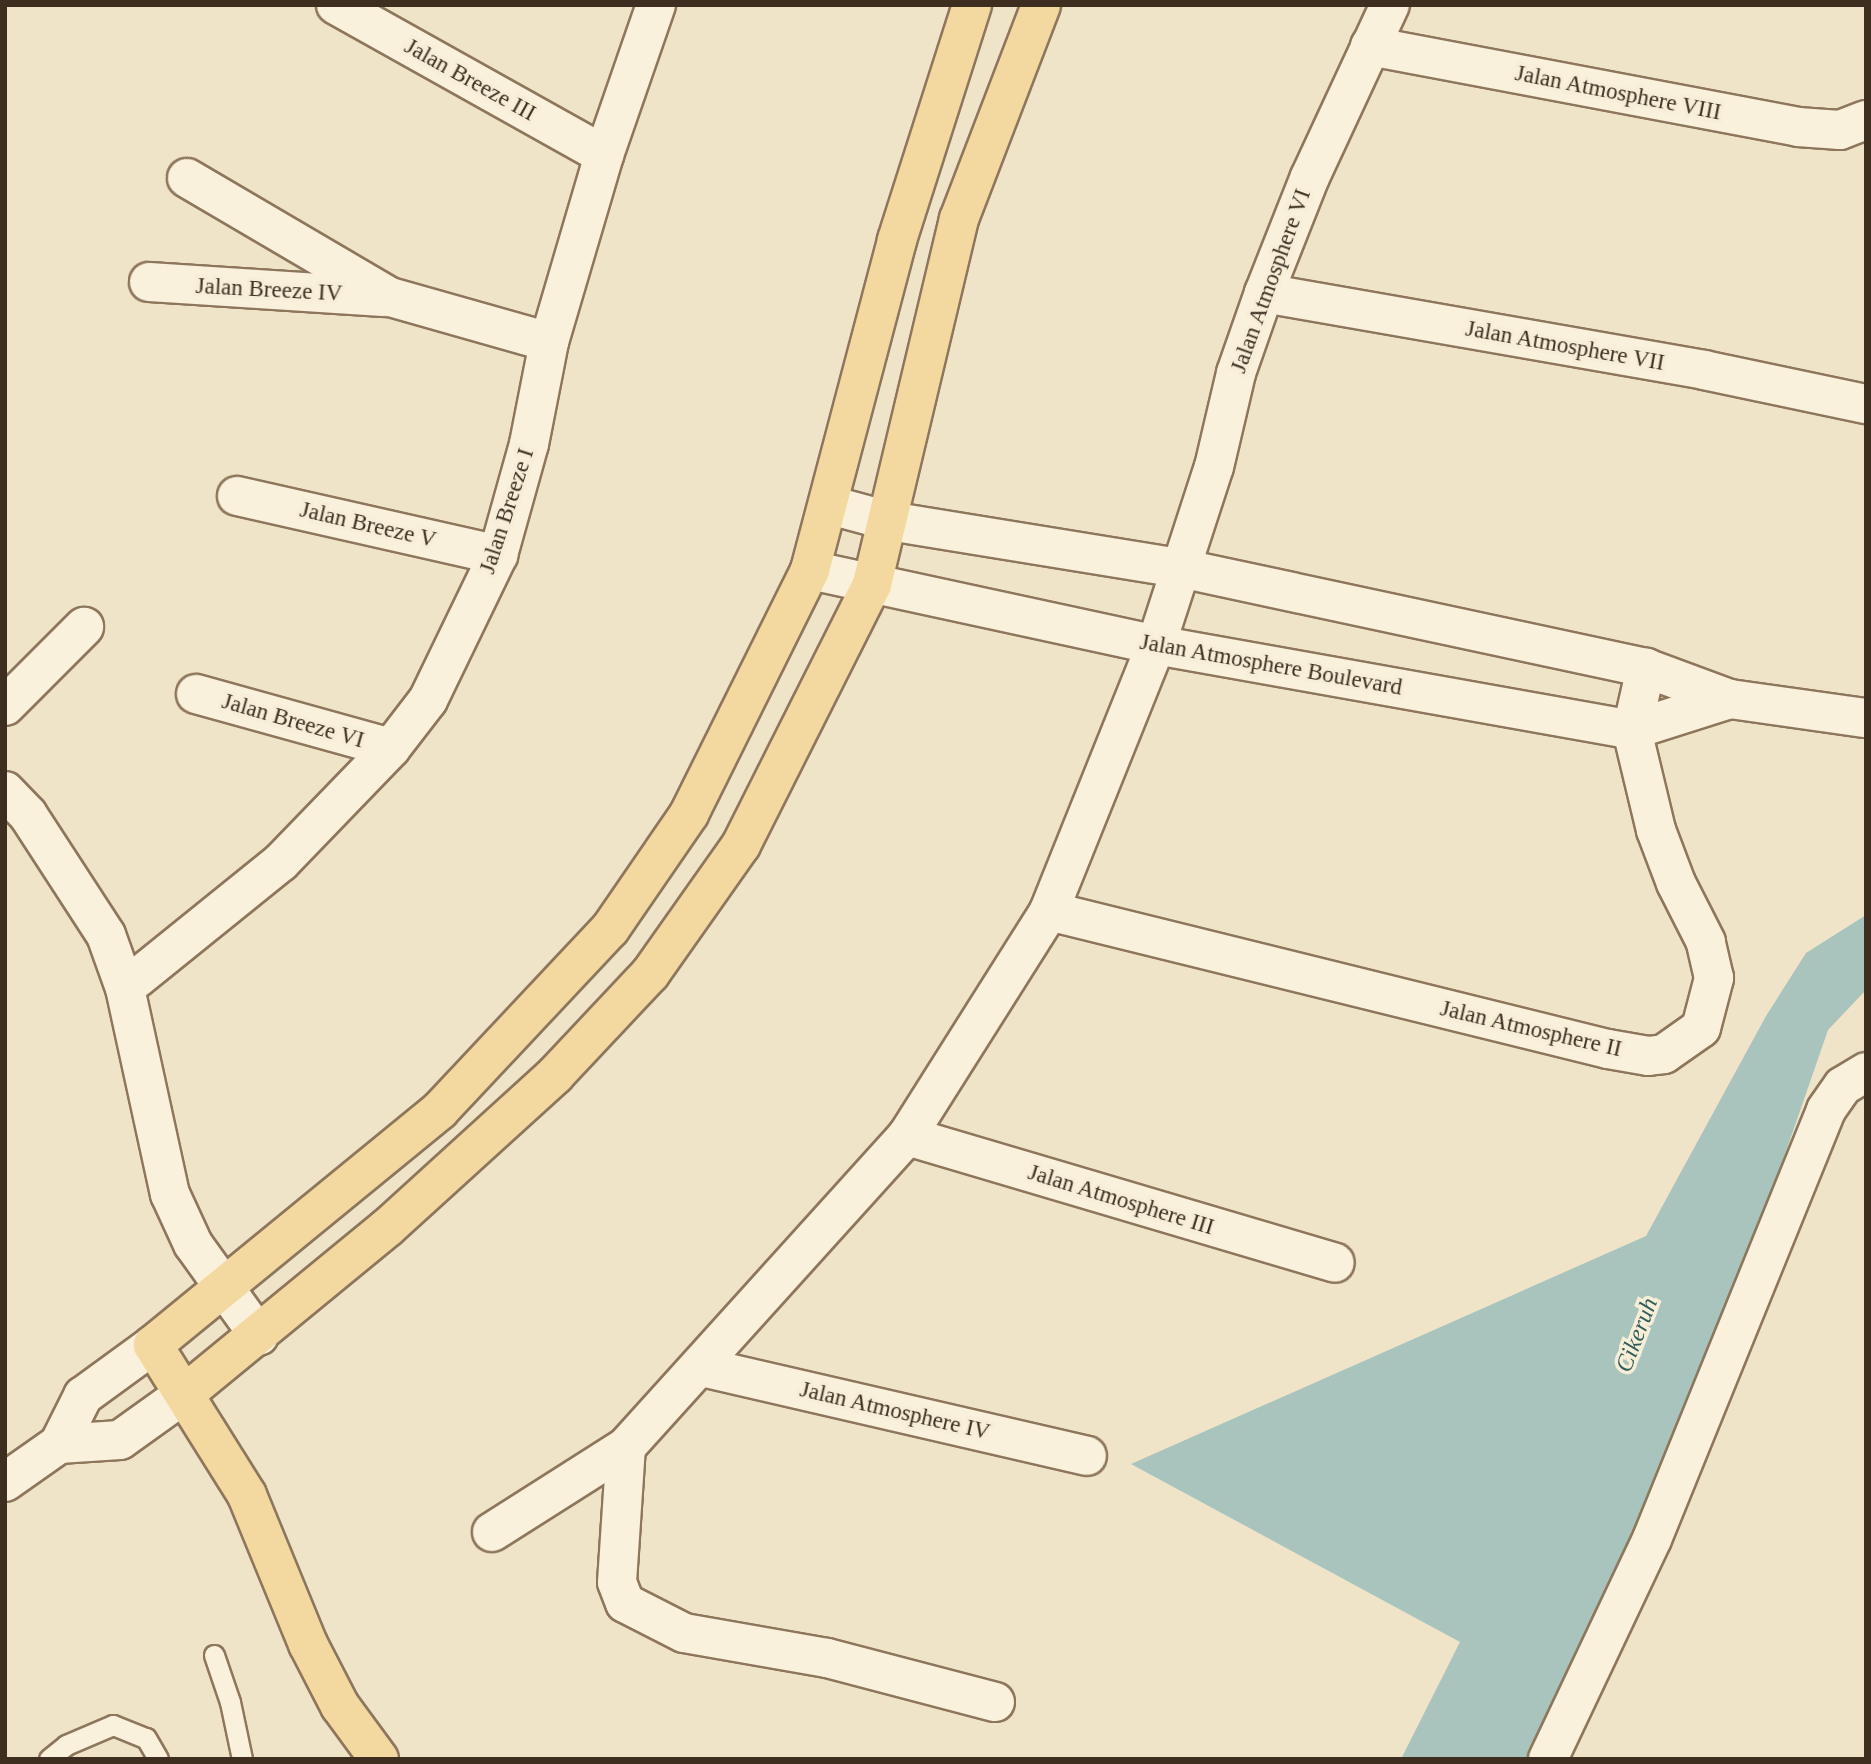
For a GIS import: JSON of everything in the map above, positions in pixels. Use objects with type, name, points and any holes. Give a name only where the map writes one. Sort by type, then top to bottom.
[{"type":"main road","points":[[379,1759],[341,1706],[308,1644],[247,1495],[187,1392],[153,1345],[440,1110],[610,929],[689,814],[810,570],[830,505],[897,240],[972,5]]},
{"type":"main road","points":[[187,1392],[259,1336],[508,1121],[650,974],[741,845],[872,584],[959,219],[1041,5]]},
{"type":"street","name":"Jalan Breeze III","points":[[336,5],[604,155]]},
{"type":"street","name":"Jalan Breeze I","points":[[135,979],[281,862],[391,748],[428,700],[498,555],[529,444],[549,342],[604,155],[656,5]]},
{"type":"street","name":"Jalan Atmosphere VI","points":[[492,1532],[626,1447],[702,1367],[906,1136],[1049,911],[1156,645],[1214,467],[1236,373],[1264,293],[1310,177],[1390,5]]},
{"type":"street","name":"Jalan Atmosphere VIII","points":[[1370,46],[1798,127],[1840,130],[1866,120]]},
{"type":"street","name":"Jalan Breeze IV","points":[[187,178],[390,297]]},
{"type":"street","name":"Jalan Breeze IV","points":[[149,282],[390,297],[549,342]]},
{"type":"street","name":"Jalan Atmosphere VII","points":[[1264,293],[1704,370],[1866,404]]},
{"type":"street","name":"Jalan Breeze V","points":[[237,496],[498,555]]},
{"type":"street","name":"Jalan Atmosphere Boulevard","points":[[830,505],[889,521],[1180,568],[1646,668],[1730,698],[1866,718]]},
{"type":"street","name":"Jalan Atmosphere Boulevard","points":[[810,570],[1156,645],[1632,730],[1730,698]]},
{"type":"street","points":[[5,706],[84,627]]},
{"type":"street","points":[[1632,730],[1646,668]]},
{"type":"street","name":"Jalan Breeze VI","points":[[196,694],[391,748]]},
{"type":"street","name":"Jalan Atmosphere II","points":[[1049,911],[1608,1049],[1648,1056],[1664,1054],[1701,1028],[1714,978],[1706,942],[1676,883],[1656,830],[1632,730]]},
{"type":"street","points":[[5,791],[28,815],[106,935],[125,988],[170,1194],[193,1244],[225,1285],[259,1336]]},
{"type":"street","points":[[1549,1759],[1652,1539],[1826,1110],[1843,1086],[1866,1072]]},
{"type":"street","name":"Jalan Atmosphere III","points":[[906,1136],[1335,1263]]},
{"type":"street","points":[[5,1482],[59,1444],[83,1396],[153,1345]]},
{"type":"street","name":"Jalan Atmosphere IV","points":[[702,1367],[1087,1456]]},
{"type":"street","points":[[59,1444],[120,1440],[187,1392]]},
{"type":"street","points":[[626,1447],[617,1581],[625,1603],[684,1633],[827,1658],[995,1702]]},
{"type":"lane","points":[[214,1655],[242,1759]]},
{"type":"lane","points":[[49,1759],[66,1745],[113,1725],[146,1738],[158,1759]]},
{"type":"water","name":"Cikeruh","points":[[1866,915],[1866,990],[1828,1030],[1652,1539],[1548,1759],[1401,1759],[1460,1642],[1131,1464],[1646,1236],[1766,1016],[1806,953]]}]
